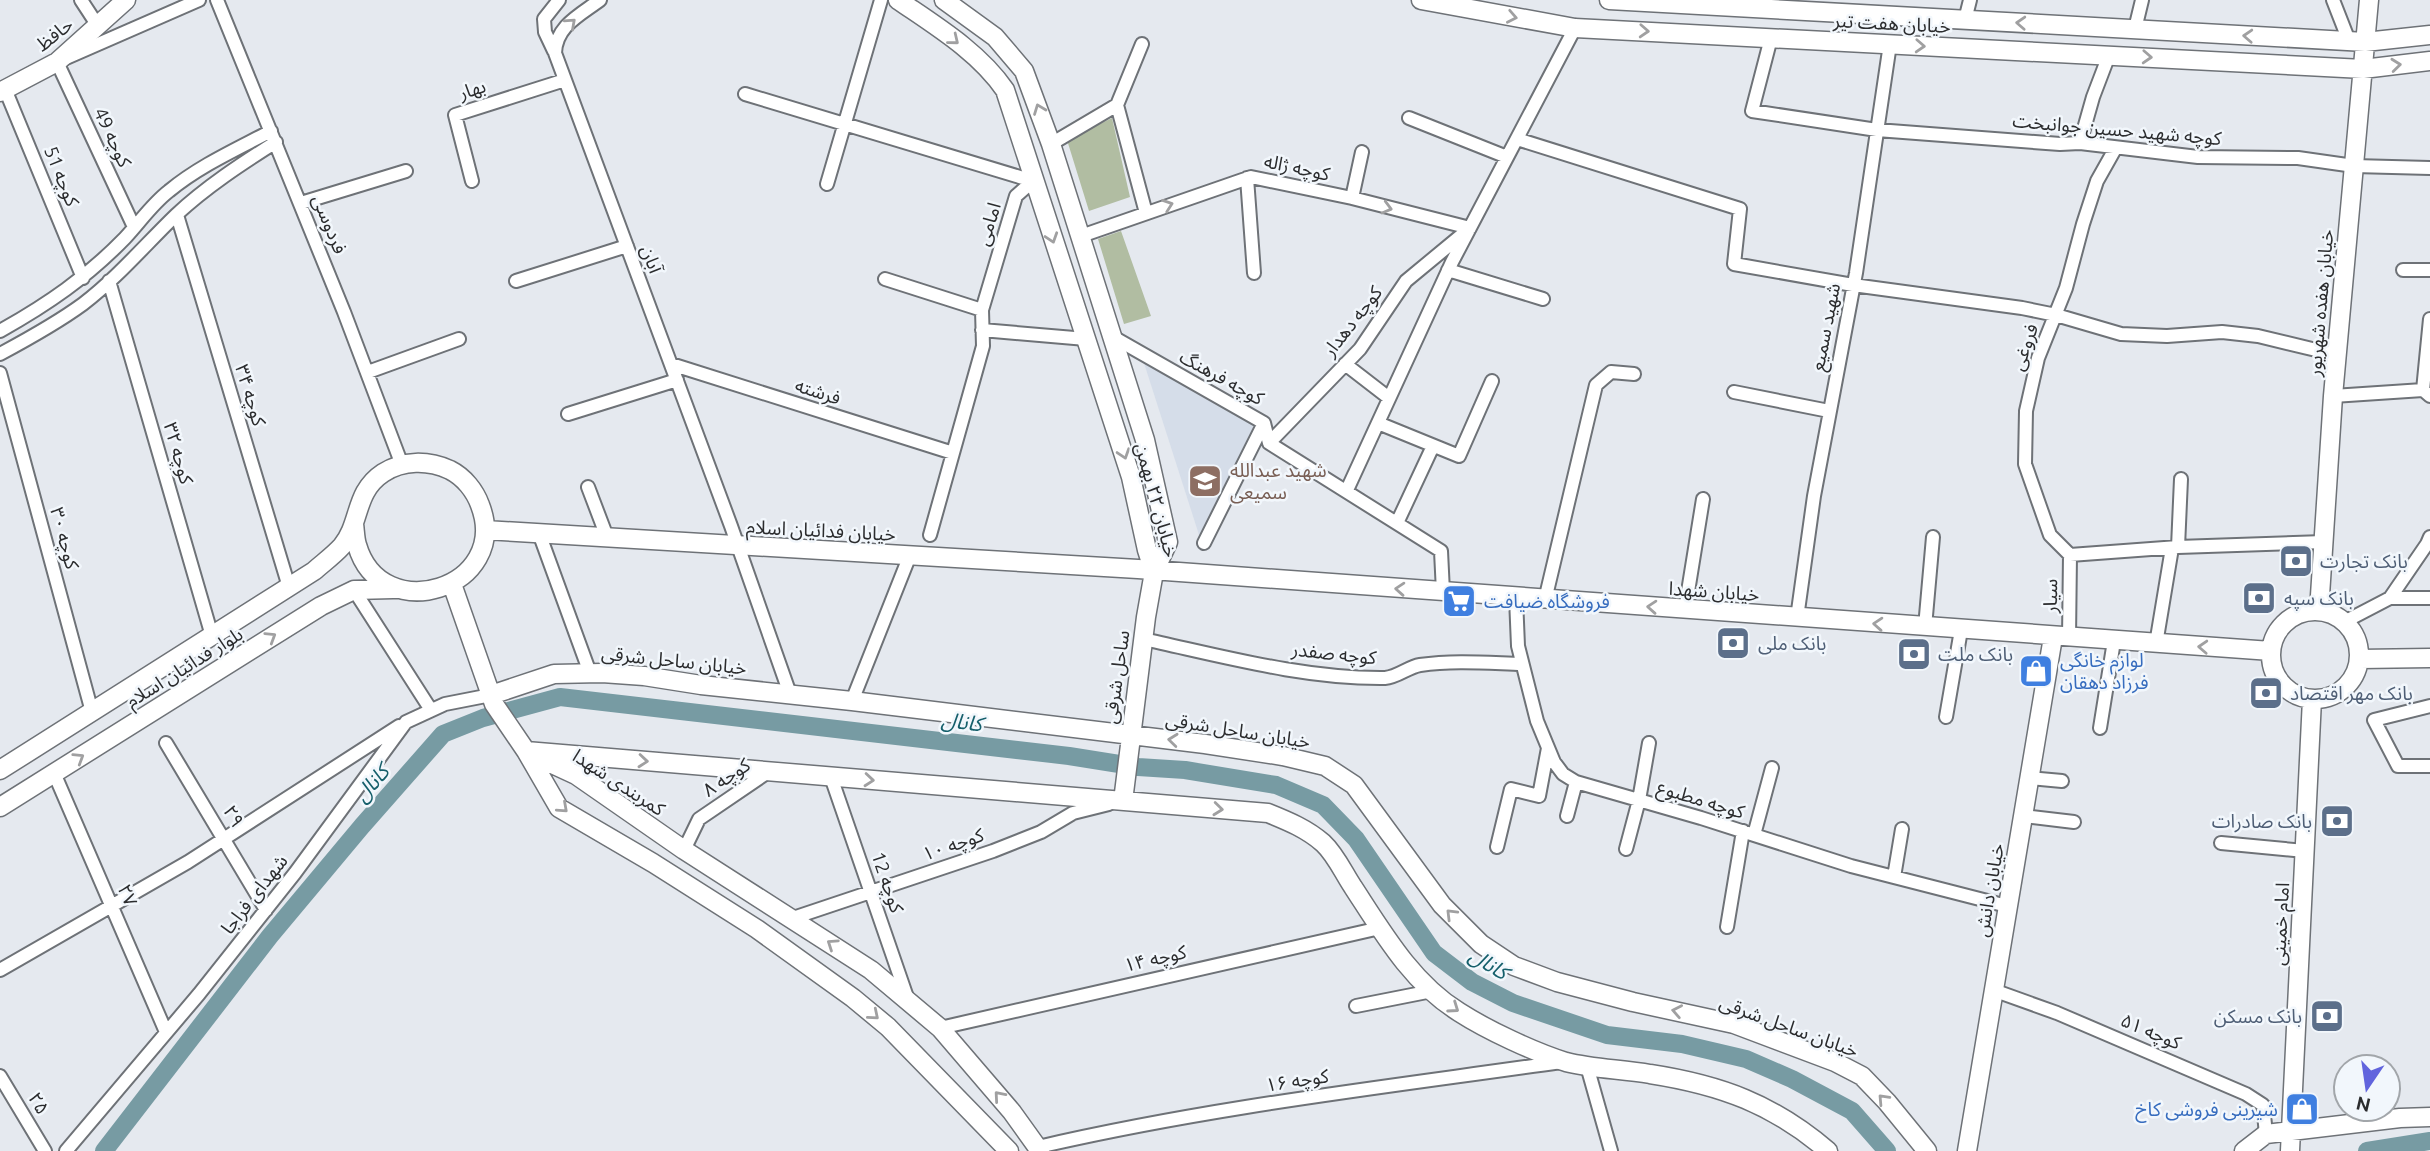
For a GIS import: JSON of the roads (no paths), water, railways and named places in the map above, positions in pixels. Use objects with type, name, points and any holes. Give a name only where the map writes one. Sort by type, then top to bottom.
[{"type":"street","points":[[81,0],[98,26]]},
{"type":"street","name":"حافظ","points":[[3,90],[57,62],[126,0]]},
{"type":"street","points":[[57,62],[199,0]]},
{"type":"street","name":"فردوسی","points":[[217,0],[274,136],[402,464]]},
{"type":"street","name":"آبان","points":[[559,0],[544,19],[545,32],[677,380],[790,694]]},
{"type":"street","points":[[555,53],[556,40],[565,27],[600,0]]},
{"type":"street","points":[[827,184],[881,0]]},
{"type":"street","name":"خیابان ۲۲ بهمن","points":[[898,0],[947,34],[992,71],[1005,90],[1131,477],[1154,572]]},
{"type":"street","name":"خیابان ۲۲ بهمن","points":[[944,0],[995,37],[1024,71],[1051,144],[1144,440],[1168,542],[1154,572]]},
{"type":"street","name":"خیابان هفت تیر","points":[[1421,0],[1576,28],[2363,69],[2430,61]]},
{"type":"street","name":"خیابان هفت تیر","points":[[1609,0],[1794,5],[1965,20],[2357,42],[2430,35]]},
{"type":"street","points":[[1960,48],[1970,0]]},
{"type":"street","points":[[2135,29],[2141,0]]},
{"type":"street","points":[[2333,0],[2357,42]]},
{"type":"street","name":"خیابان هفده شهریور","points":[[2319,611],[2333,396],[2363,69],[2357,42],[2369,0]]},
{"type":"street","name":"کوچه دهدار","points":[[1347,490],[1448,270],[1576,28]]},
{"type":"street","points":[[2280,64],[2282,37]]},
{"type":"street","name":"کوچه شهید حسین جوانبخت","points":[[1771,38],[1752,111],[1877,130],[2060,144],[2080,143],[2198,157],[2298,158],[2354,166],[2430,168]]},
{"type":"street","points":[[1051,144],[1117,105],[1142,44]]},
{"type":"street","name":"شهید سمیع","points":[[1797,618],[1812,509],[1853,285],[1890,44]]},
{"type":"street","points":[[2080,143],[2109,55]]},
{"type":"street","name":"کوچه 49","points":[[57,62],[134,228]]},
{"type":"street","name":"بهار","points":[[472,181],[455,115],[565,80]]},
{"type":"street","name":"کوچه 51","points":[[3,90],[83,278]]},
{"type":"street","points":[[745,94],[1033,181]]},
{"type":"street","points":[[1117,105],[1146,213]]},
{"type":"street","points":[[1409,118],[1507,156]]},
{"type":"street","points":[[0,354],[84,303],[137,257],[177,215],[274,136]]},
{"type":"street","points":[[0,331],[53,301],[83,278],[134,228],[152,206],[186,178],[274,136]]},
{"type":"street","points":[[1517,139],[1740,209],[1734,264],[1853,285],[1965,298],[2056,315],[2121,334],[2167,336],[2222,332],[2258,336],[2337,355]]},
{"type":"street","name":"فروغی","points":[[2070,555],[2050,536],[2025,464],[2025,411],[2038,358],[2056,315],[2097,181],[2115,149]]},
{"type":"street","points":[[1352,198],[1362,152]]},
{"type":"street","points":[[300,203],[405,171]]},
{"type":"street","name":"کوچه ژاله","points":[[1081,236],[1251,177],[1352,198],[1469,228]]},
{"type":"street","points":[[1247,178],[1254,273]]},
{"type":"street","name":"امامی","points":[[930,535],[983,346],[982,310],[1016,196],[1033,181]]},
{"type":"street","name":"کوچه ۳۴","points":[[177,215],[289,587]]},
{"type":"street","name":"کوچه دهدار","points":[[1269,443],[1360,349],[1406,281],[1469,228]]},
{"type":"street","points":[[516,281],[627,246]]},
{"type":"street","points":[[1448,270],[1543,299]]},
{"type":"street","points":[[2403,270],[2430,270]]},
{"type":"street","points":[[885,279],[982,310]]},
{"type":"street","name":"کوچه ۳۲","points":[[109,281],[212,636]]},
{"type":"street","points":[[2333,396],[2426,393],[2430,319]]},
{"type":"street","points":[[982,330],[1086,339]]},
{"type":"street","name":"کوچه فرهنگ","points":[[1113,337],[1264,423],[1269,443]]},
{"type":"street","points":[[368,372],[460,339]]},
{"type":"street","points":[[1345,364],[1389,398]]},
{"type":"street","name":"فرشته","points":[[671,365],[953,453]]},
{"type":"street","points":[[1545,600],[1596,384],[1611,372],[1634,373]]},
{"type":"street","name":"کوچه ۳۰","points":[[0,373],[92,712]]},
{"type":"street","points":[[568,414],[677,380]]},
{"type":"street","points":[[1378,423],[1459,456],[1492,381]]},
{"type":"street","points":[[1734,392],[1829,411]]},
{"type":"street","points":[[1204,543],[1264,423]]},
{"type":"street","points":[[1269,443],[1441,551],[1443,592]]},
{"type":"street","points":[[1397,523],[1433,446]]},
{"type":"street","points":[[402,464],[436,464],[453,471],[467,482],[477,496],[483,513],[485,530],[482,547],[475,562],[465,575],[441,589],[420,593],[399,589],[380,580],[365,564],[356,545],[354,524],[358,504],[368,487],[383,473],[402,464]]},
{"type":"street","points":[[2156,644],[2175,548],[2181,480]]},
{"type":"street","points":[[588,487],[607,537]]},
{"type":"street","points":[[1685,610],[1703,499]]},
{"type":"street","name":"بلوار فدائیان اسلام","points":[[0,770],[314,571],[342,546],[354,524]]},
{"type":"street","name":"خیابان فدائیان اسلام","points":[[485,530],[1154,572]]},
{"type":"street","points":[[539,533],[590,673]]},
{"type":"street","points":[[1925,627],[1933,537]]},
{"type":"street","points":[[2390,598],[2430,537]]},
{"type":"street","points":[[2070,555],[2323,542]]},
{"type":"street","points":[[852,701],[909,555]]},
{"type":"street","name":"سیار","points":[[2061,637],[2070,555]]},
{"type":"street","name":"خیابان شهدا","points":[[1154,572],[2271,651]]},
{"type":"street","name":"ساحل شرقی","points":[[1123,794],[1154,572]]},
{"type":"street","points":[[452,584],[493,699],[559,808],[757,929],[853,998],[888,1027],[1009,1151]]},
{"type":"street","name":"بلوار فدائیان اسلام","points":[[0,807],[321,606],[354,590],[399,589]]},
{"type":"street","points":[[354,590],[431,710]]},
{"type":"street","points":[[1516,598],[1518,646],[1537,721],[1563,774],[1576,782],[1567,817]]},
{"type":"street","points":[[2344,622],[2390,598],[2430,598]]},
{"type":"street","points":[[2319,611],[2333,614],[2344,622],[2353,632],[2360,659],[2349,684],[2326,698],[2312,699],[2298,696],[2286,688],[2272,665],[2271,651],[2282,626],[2292,617],[2319,611]]},
{"type":"street","points":[[1946,717],[1961,630]]},
{"type":"street","name":"خیابان دانش","points":[[1967,1151],[2023,816],[2061,637]]},
{"type":"street","name":"کوچه صفدر","points":[[1143,639],[1248,662],[1358,677],[1390,678],[1418,666],[1458,662],[1522,664]]},
{"type":"street","points":[[2100,727],[2114,641]]},
{"type":"street","points":[[2360,659],[2430,658]]},
{"type":"street","name":"خیابان ساحل شرقی","points":[[493,699],[554,674],[644,676],[701,685],[852,701],[1129,741],[1283,756],[1325,766],[1354,785],[1441,905],[1481,944],[1514,966],[1557,982],[1734,1024],[1835,1062],[1862,1076],[1927,1151]]},
{"type":"street","name":"شهدای فراجا","points":[[65,1151],[266,910],[406,722],[445,704],[493,699]]},
{"type":"street","name":"امام خمینی","points":[[2290,1143],[2312,699]]},
{"type":"street","points":[[2430,706],[2374,720],[2398,766],[2430,766]]},
{"type":"street","points":[[0,970],[112,907],[225,838],[406,722]]},
{"type":"street","name":"۲۹","points":[[166,743],[266,910]]},
{"type":"street","points":[[1626,849],[1639,800],[1649,743]]},
{"type":"street","points":[[522,745],[768,772],[1123,794],[1268,813],[1297,825],[1325,845],[1399,957],[1432,991],[1459,1012],[1513,1040],[1565,1061],[1715,1087],[1765,1106],[1803,1130],[1828,1151]]},
{"type":"street","name":"کمربندی شهدا","points":[[522,745],[576,775],[684,850],[872,970],[940,1028],[1012,1112],[1039,1149]]},
{"type":"street","points":[[1497,848],[1511,789],[1539,796],[1548,748]]},
{"type":"street","points":[[1727,927],[1748,833],[1772,768]]},
{"type":"street","name":"کوچه ۸","points":[[684,850],[699,819],[768,772]]},
{"type":"street","name":"۲۷","points":[[54,773],[166,1032]]},
{"type":"street","name":"کوچه 12","points":[[831,777],[908,1000]]},
{"type":"street","points":[[2030,778],[2062,781]]},
{"type":"street","name":"کوچه مطبوع","points":[[1576,782],[1851,866],[2007,906]]},
{"type":"street","name":"کوچه ۱۰","points":[[793,918],[1041,832],[1073,813],[1123,794]]},
{"type":"street","points":[[2023,816],[2074,822]]},
{"type":"street","points":[[1894,877],[1902,829]]},
{"type":"street","points":[[2221,843],[2305,851]]},
{"type":"street","name":"کوچه ۱۴","points":[[940,1028],[1380,928]]},
{"type":"street","name":"کوچه ۵۱","points":[[1993,990],[2057,1013],[2246,1094],[2263,1105],[2266,1134]]},
{"type":"street","points":[[1356,1006],[1432,991]]},
{"type":"street","name":"کوچه ۱۶","points":[[1039,1149],[1126,1126],[1379,1086],[1565,1061]]},
{"type":"street","points":[[1587,1066],[1611,1151]]},
{"type":"street","name":"۲۵","points":[[0,1076],[45,1151]]},
{"type":"street","points":[[2244,1151],[2266,1134],[2290,1143],[2400,1118],[2430,1117]]},
{"type":"waterway","name":"کانال","points":[[104,1151],[270,936],[443,734],[483,718],[560,697],[1069,756],[1138,767],[1185,770],[1276,785],[1323,805],[1356,839],[1434,953],[1472,982],[1513,1003],[1607,1035],[1682,1044],[1746,1059],[1792,1079],[1852,1111],[1887,1151]]},
{"type":"waterway","name":"کانال","points":[[2367,1151],[2430,1141]]},
{"type":"place","name":"شهید عبدالله سمیعی","points":[[1205,481]]},
{"type":"place","name":"بانک تجارت","points":[[2296,561]]},
{"type":"place","name":"بانک سپه","points":[[2259,598]]},
{"type":"place","name":"فروشگاه ضیافت","points":[[1459,601]]},
{"type":"place","name":"بانک ملی","points":[[1733,643]]},
{"type":"place","name":"بانک ملت","points":[[1914,654]]},
{"type":"place","name":"لوازم خانگی فرزاد دهقان","points":[[2036,671]]},
{"type":"place","name":"بانک مهر اقتصاد","points":[[2266,693]]},
{"type":"place","name":"بانک صادرات","points":[[2337,821]]},
{"type":"place","name":"بانک مسکن","points":[[2327,1016]]},
{"type":"place","name":"شیرینی فروشی کاخ","points":[[2302,1109]]}]
